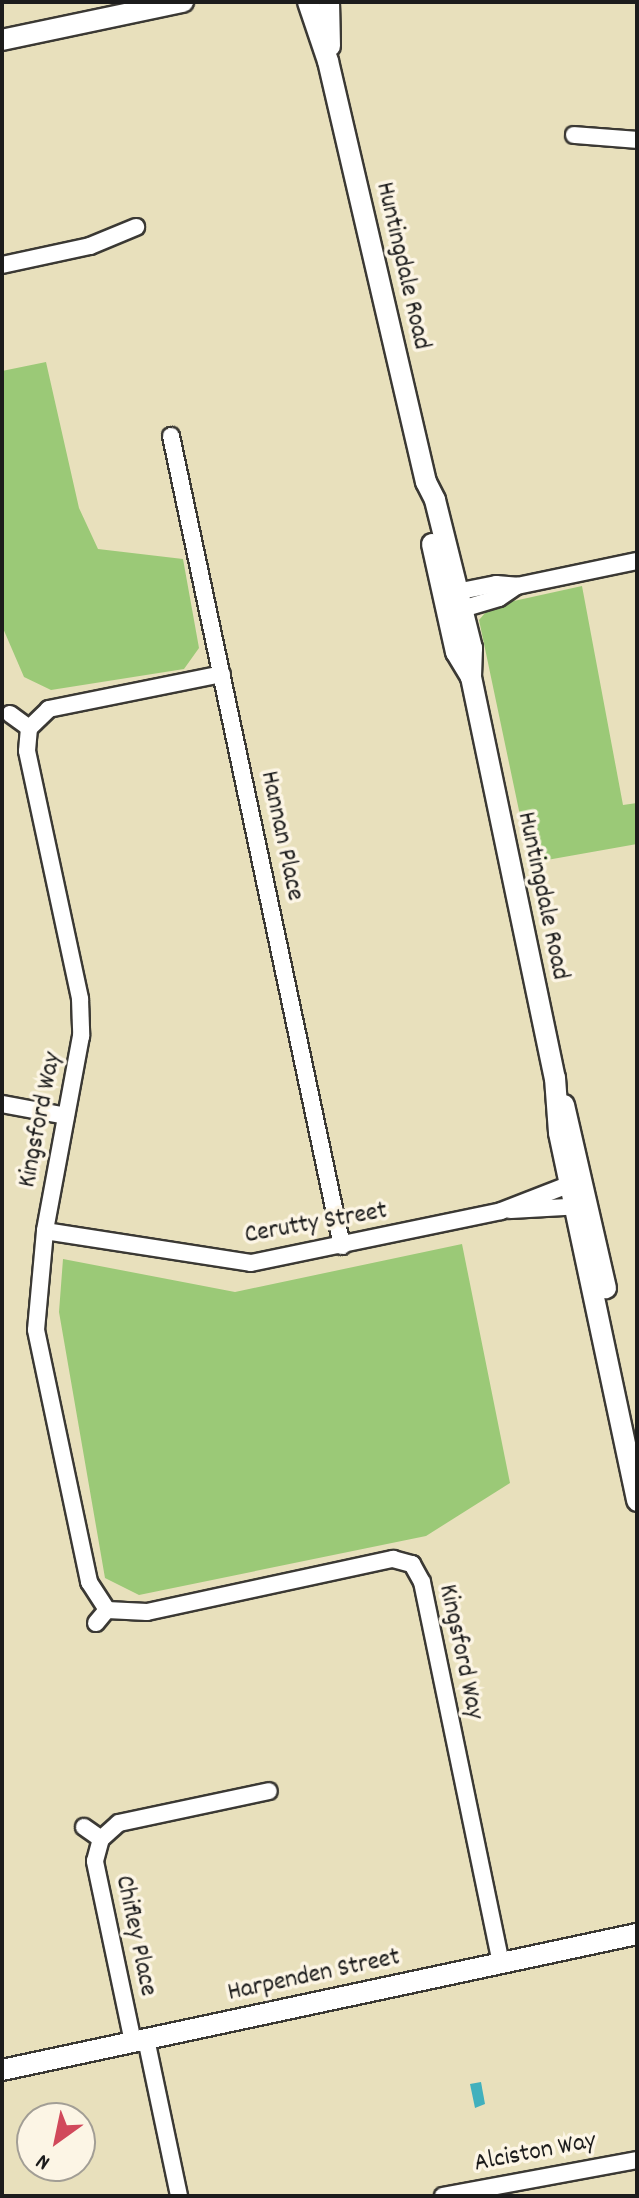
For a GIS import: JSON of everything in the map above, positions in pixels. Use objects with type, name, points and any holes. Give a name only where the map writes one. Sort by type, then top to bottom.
[{"type":"street","points":[[2,40],[183,2]]},
{"type":"street","name":"Huntingdale Road","points":[[308,2],[328,61],[453,602],[472,648],[471,677],[577,1181],[637,1440]]},
{"type":"street","name":"Huntingdale Road","points":[[328,61],[329,2]]},
{"type":"street","points":[[574,135],[637,140]]},
{"type":"street","points":[[2,265],[90,246],[136,227]]},
{"type":"street","name":"Hannan Place","points":[[171,436],[342,1246]]},
{"type":"street","points":[[453,602],[496,584],[517,586],[637,561]]},
{"type":"street","points":[[10,714],[29,728],[49,709],[222,674]]},
{"type":"street","name":"Kingsford Way","points":[[29,728],[27,751],[80,999],[81,1036],[45,1231],[36,1330],[89,1582],[102,1617],[147,1612],[393,1559],[412,1564],[422,1582],[501,1963]]},
{"type":"street","points":[[2,1104],[66,1116]]},
{"type":"street","name":"Cerutty Street","points":[[501,1211],[577,1181]]},
{"type":"street","name":"Huntingdale Road","points":[[583,1206],[636,1490]]},
{"type":"street","name":"Cerutty Street","points":[[45,1231],[222,1263],[251,1263],[501,1211],[583,1206]]},
{"type":"street","points":[[84,1827],[101,1839],[119,1823],[269,1791]]},
{"type":"street","name":"Chifley Place","points":[[101,1839],[95,1861],[179,2196]]},
{"type":"street","name":"Harpenden Street","points":[[2,2070],[637,1934]]},
{"type":"street","name":"Alciston Way","points":[[443,2196],[496,2190],[637,2160]]},
{"type":"green space","points":[[46,362],[79,508],[98,549],[183,559],[199,648],[184,669],[51,690],[24,677],[2,626],[2,371]]},
{"type":"green space","points":[[582,586],[623,805],[637,803],[637,844],[530,863],[479,620],[491,606]]},
{"type":"green space","points":[[462,1244],[510,1483],[426,1536],[139,1595],[105,1578],[59,1312],[63,1259],[235,1292]]},
{"type":"water","points":[[481,2082],[485,2104],[475,2108],[470,2084]]}]
